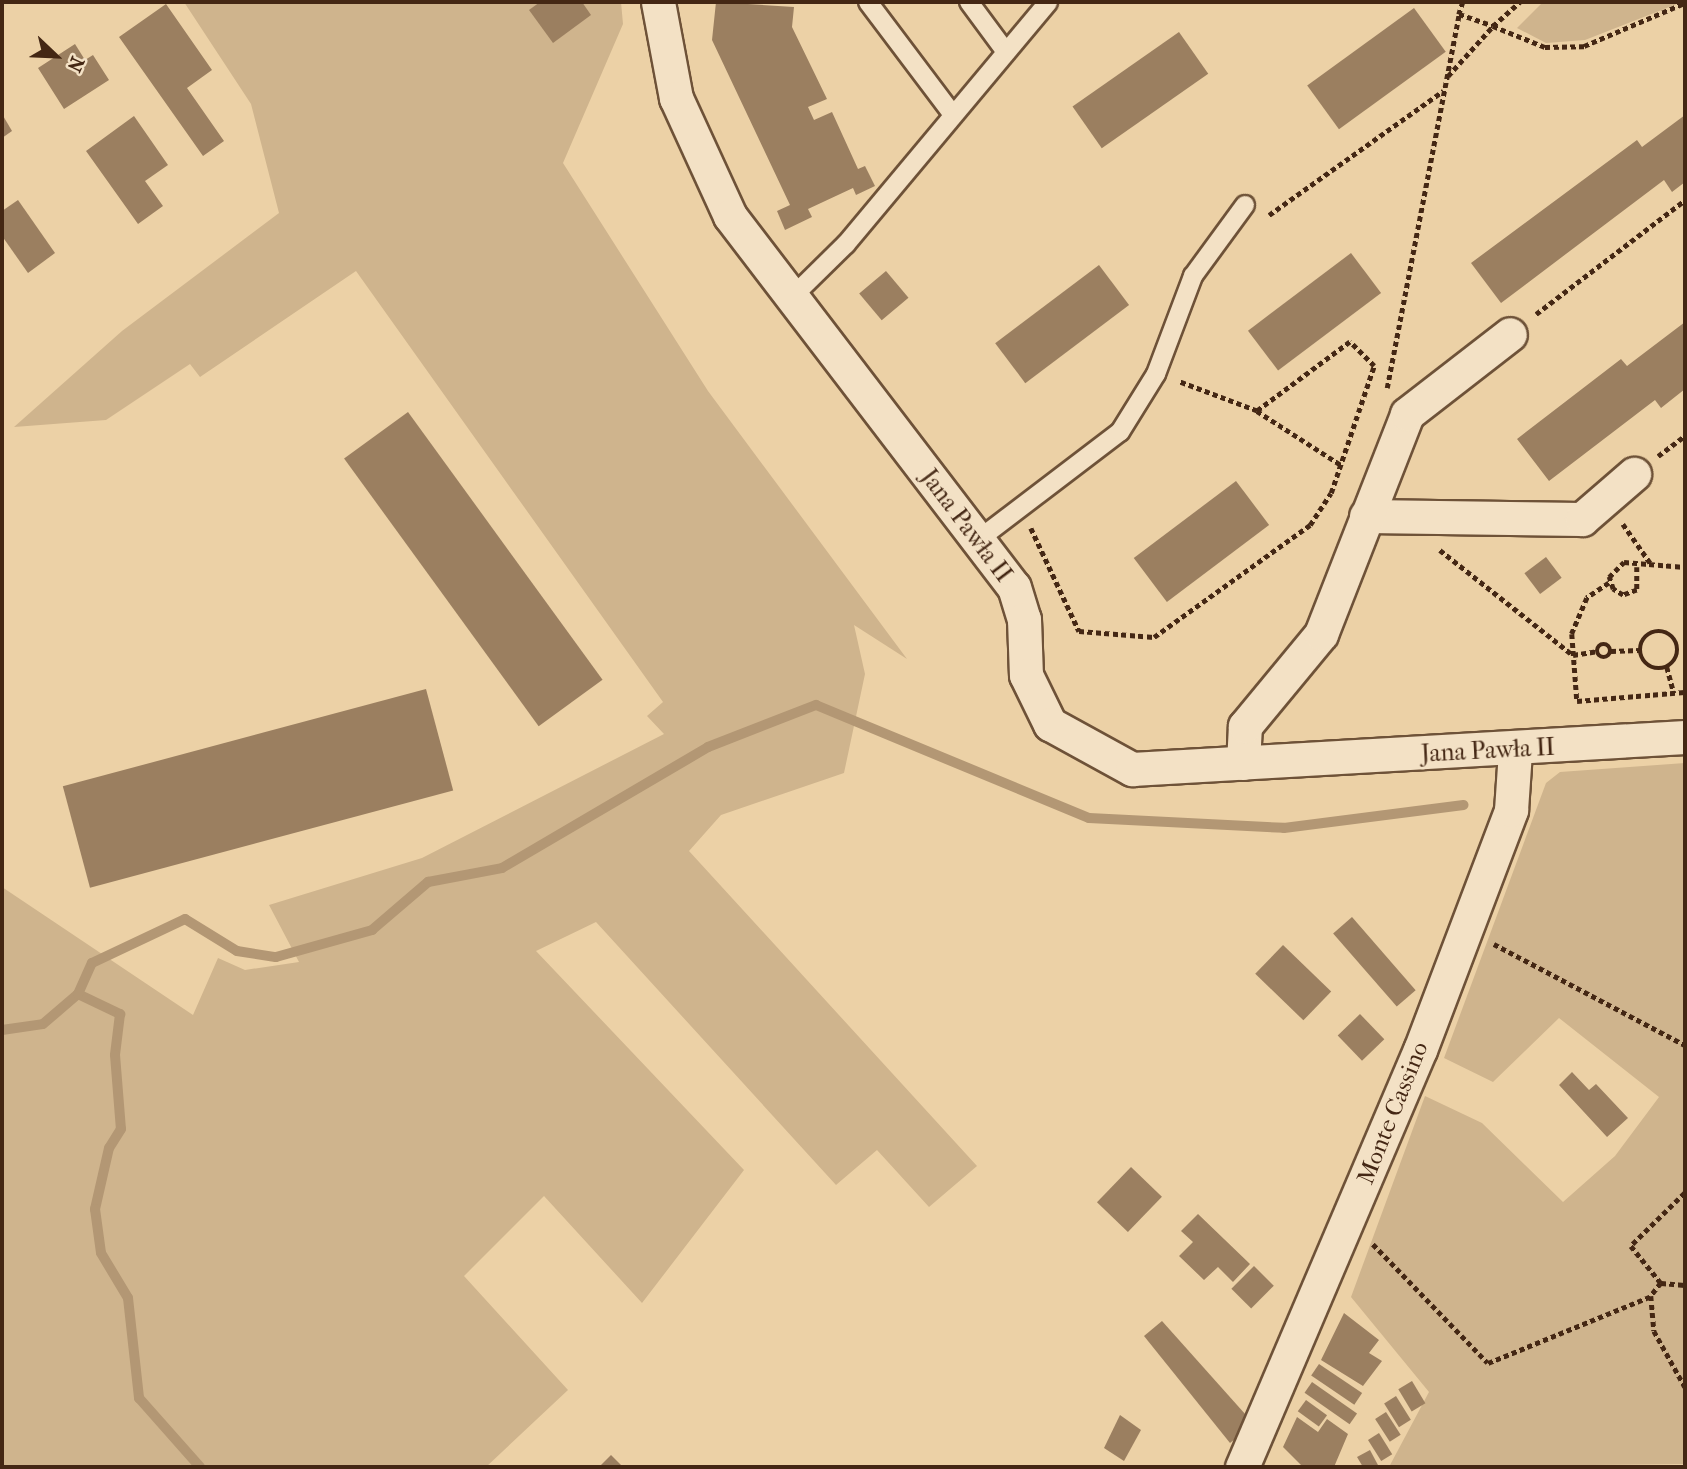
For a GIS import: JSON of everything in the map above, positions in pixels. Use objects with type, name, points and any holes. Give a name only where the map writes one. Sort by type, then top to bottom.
[{"type":"street","name":"Jana Pawła II","points":[[658,2],[664,50],[695,151],[730,216],[790,299],[1014,587],[1024,619],[1026,676],[1050,724],[1132,769],[1515,751],[1685,737]]},
{"type":"street","points":[[1244,763],[1245,726],[1321,634],[1407,414],[1510,334]]},
{"type":"street","points":[[1366,516],[1582,519],[1634,474]]},
{"type":"street","name":"Monte Cassino","points":[[1242,1467],[1420,1050],[1511,810],[1515,751]]},
{"type":"lane","points":[[868,2],[953,115]]},
{"type":"lane","points":[[969,2],[1006,52]]},
{"type":"lane","points":[[790,299],[846,244],[1048,2]]},
{"type":"lane","points":[[978,540],[1120,432],[1156,374],[1193,275],[1245,205]]},
{"type":"path","points":[[1386,393],[1443,92],[1463,2]]},
{"type":"path","points":[[1447,77],[1493,26],[1520,2]]},
{"type":"path","points":[[1459,14],[1545,47],[1584,46],[1685,4]]},
{"type":"path","points":[[1245,205],[1266,217],[1443,92]]},
{"type":"path","points":[[1510,334],[1685,200]]},
{"type":"path","points":[[1021,505],[1079,631],[1154,638],[1310,525],[1341,465],[1374,366],[1350,342],[1257,411]]},
{"type":"path","points":[[1156,374],[1257,411],[1341,465]]},
{"type":"path","points":[[1606,498],[1651,564]]},
{"type":"path","points":[[1411,516],[1415,530],[1573,654],[1597,651],[1604,643],[1611,651]]},
{"type":"path","points":[[1685,567],[1651,564],[1637,567],[1618,564],[1609,583],[1587,598],[1572,634],[1577,701],[1685,692]]},
{"type":"path","points":[[1609,583],[1616,593],[1633,593],[1642,582],[1637,567]]},
{"type":"path","points":[[1597,651],[1605,658],[1611,651],[1640,650],[1655,631],[1677,641]]},
{"type":"path","points":[[1677,641],[1685,637]]},
{"type":"path","points":[[1640,650],[1653,668],[1667,667],[1678,656],[1677,641]]},
{"type":"path","points":[[1667,667],[1674,693]]},
{"type":"path","points":[[1482,938],[1685,1045]]},
{"type":"path","points":[[1685,1193],[1630,1246],[1661,1283],[1685,1285]]},
{"type":"path","points":[[1362,1233],[1488,1363],[1651,1296],[1661,1283]]},
{"type":"path","points":[[1651,1296],[1654,1331],[1685,1387]]},
{"type":"shaded area","points":[[184,2],[621,2],[623,24],[563,163],[708,391],[907,659],[854,625],[865,674],[844,773],[721,815],[689,851],[977,1166],[929,1207],[877,1150],[836,1185],[596,922],[536,951],[744,1170],[642,1303],[544,1196],[464,1276],[568,1390],[486,1467],[2,1467],[2,887],[193,1015],[218,958],[245,970],[299,962],[269,905],[422,858],[664,734],[647,716],[663,702],[356,271],[200,377],[190,364],[106,420],[14,427],[122,331],[279,213],[251,104]]},
{"type":"shaded area","points":[[1543,2],[1682,2],[1585,40],[1546,43],[1517,28]]},
{"type":"shaded area","points":[[1685,763],[1685,1464],[1389,1467],[1429,1392],[1351,1297],[1425,1096],[1482,1123],[1563,1202],[1615,1156],[1659,1097],[1559,1018],[1493,1082],[1444,1058],[1546,783],[1560,772]]},
{"type":"building","points":[[540,2],[582,2],[591,15],[553,43],[529,10]]},
{"type":"building","points":[[716,2],[794,7],[792,27],[827,99],[808,107],[814,120],[832,112],[858,169],[865,166],[875,186],[856,195],[853,188],[808,209],[812,217],[785,230],[777,211],[790,205],[712,40]]},
{"type":"building","points":[[166,4],[212,70],[187,88],[224,141],[203,156],[119,37]]},
{"type":"building","points":[[1414,8],[1446,52],[1339,129],[1307,86]]},
{"type":"building","points":[[1179,32],[1208,74],[1102,148],[1073,107]]},
{"type":"building","points":[[75,44],[85,60],[93,55],[109,80],[64,109],[38,68]]},
{"type":"building","points":[[2,114],[12,131],[2,138]]},
{"type":"building","points":[[1685,115],[1685,182],[1672,192],[1664,180],[1501,303],[1471,263],[1637,140],[1642,147]]},
{"type":"building","points":[[134,116],[168,165],[145,181],[163,206],[138,224],[86,151]]},
{"type":"building","points":[[18,200],[55,253],[28,273],[2,236],[2,211]]},
{"type":"building","points":[[1351,253],[1381,293],[1278,371],[1248,331]]},
{"type":"building","points":[[1099,265],[1129,305],[1025,383],[995,343]]},
{"type":"building","points":[[886,271],[908,298],[882,320],[859,293]]},
{"type":"building","points":[[1685,322],[1685,389],[1661,408],[1655,400],[1549,481],[1517,439],[1621,359],[1627,366]]},
{"type":"building","points":[[408,412],[603,680],[539,726],[344,458]]},
{"type":"building","points":[[1236,481],[1269,525],[1167,602],[1134,558]]},
{"type":"building","points":[[1546,557],[1562,578],[1540,594],[1524,573]]},
{"type":"building","points":[[426,689],[453,790],[90,888],[63,786]]},
{"type":"building","points":[[1352,917],[1416,990],[1397,1007],[1333,933]]},
{"type":"building","points":[[1283,945],[1331,992],[1303,1020],[1255,974]]},
{"type":"building","points":[[1360,1014],[1384,1039],[1362,1061],[1338,1036]]},
{"type":"building","points":[[1572,1072],[1589,1090],[1596,1084],[1628,1118],[1607,1137],[1559,1085]]},
{"type":"building","points":[[1131,1167],[1162,1197],[1128,1232],[1097,1202]]},
{"type":"building","points":[[1198,1214],[1250,1264],[1233,1282],[1218,1267],[1204,1280],[1179,1256],[1193,1242],[1181,1231]]},
{"type":"building","points":[[1254,1266],[1274,1286],[1251,1308],[1231,1289]]},
{"type":"building","points":[[1344,1313],[1379,1340],[1369,1353],[1382,1361],[1363,1386],[1321,1360]]},
{"type":"building","points":[[1162,1321],[1254,1424],[1230,1443],[1144,1336]]},
{"type":"building","points":[[1319,1364],[1362,1393],[1354,1405],[1311,1376]]},
{"type":"building","points":[[1412,1381],[1425,1403],[1412,1412],[1398,1389]]},
{"type":"building","points":[[1312,1382],[1357,1414],[1350,1424],[1305,1393]]},
{"type":"building","points":[[1396,1396],[1411,1420],[1399,1427],[1384,1403]]},
{"type":"building","points":[[1306,1400],[1327,1415],[1319,1427],[1298,1411]]},
{"type":"building","points":[[1386,1412],[1401,1435],[1390,1442],[1375,1419]]},
{"type":"building","points":[[1120,1415],[1141,1430],[1124,1461],[1104,1448]]},
{"type":"building","points":[[1297,1417],[1318,1432],[1327,1419],[1348,1434],[1334,1467],[1303,1467],[1283,1447]]},
{"type":"building","points":[[1379,1433],[1392,1454],[1381,1461],[1368,1440]]},
{"type":"building","points":[[1370,1450],[1379,1467],[1363,1467],[1357,1457]]},
{"type":"building","points":[[611,1455],[623,1467],[599,1467]]},
{"type":"waterway","points":[[2,1030],[43,1024],[78,994],[92,963],[185,919],[237,951],[276,957],[372,930],[428,882],[502,868],[708,747],[816,705],[1089,818],[1284,828],[1464,805]]},
{"type":"waterway","points":[[78,994],[120,1014],[115,1055],[121,1129],[109,1148],[95,1209],[101,1253],[128,1298],[139,1398],[200,1467]]}]
